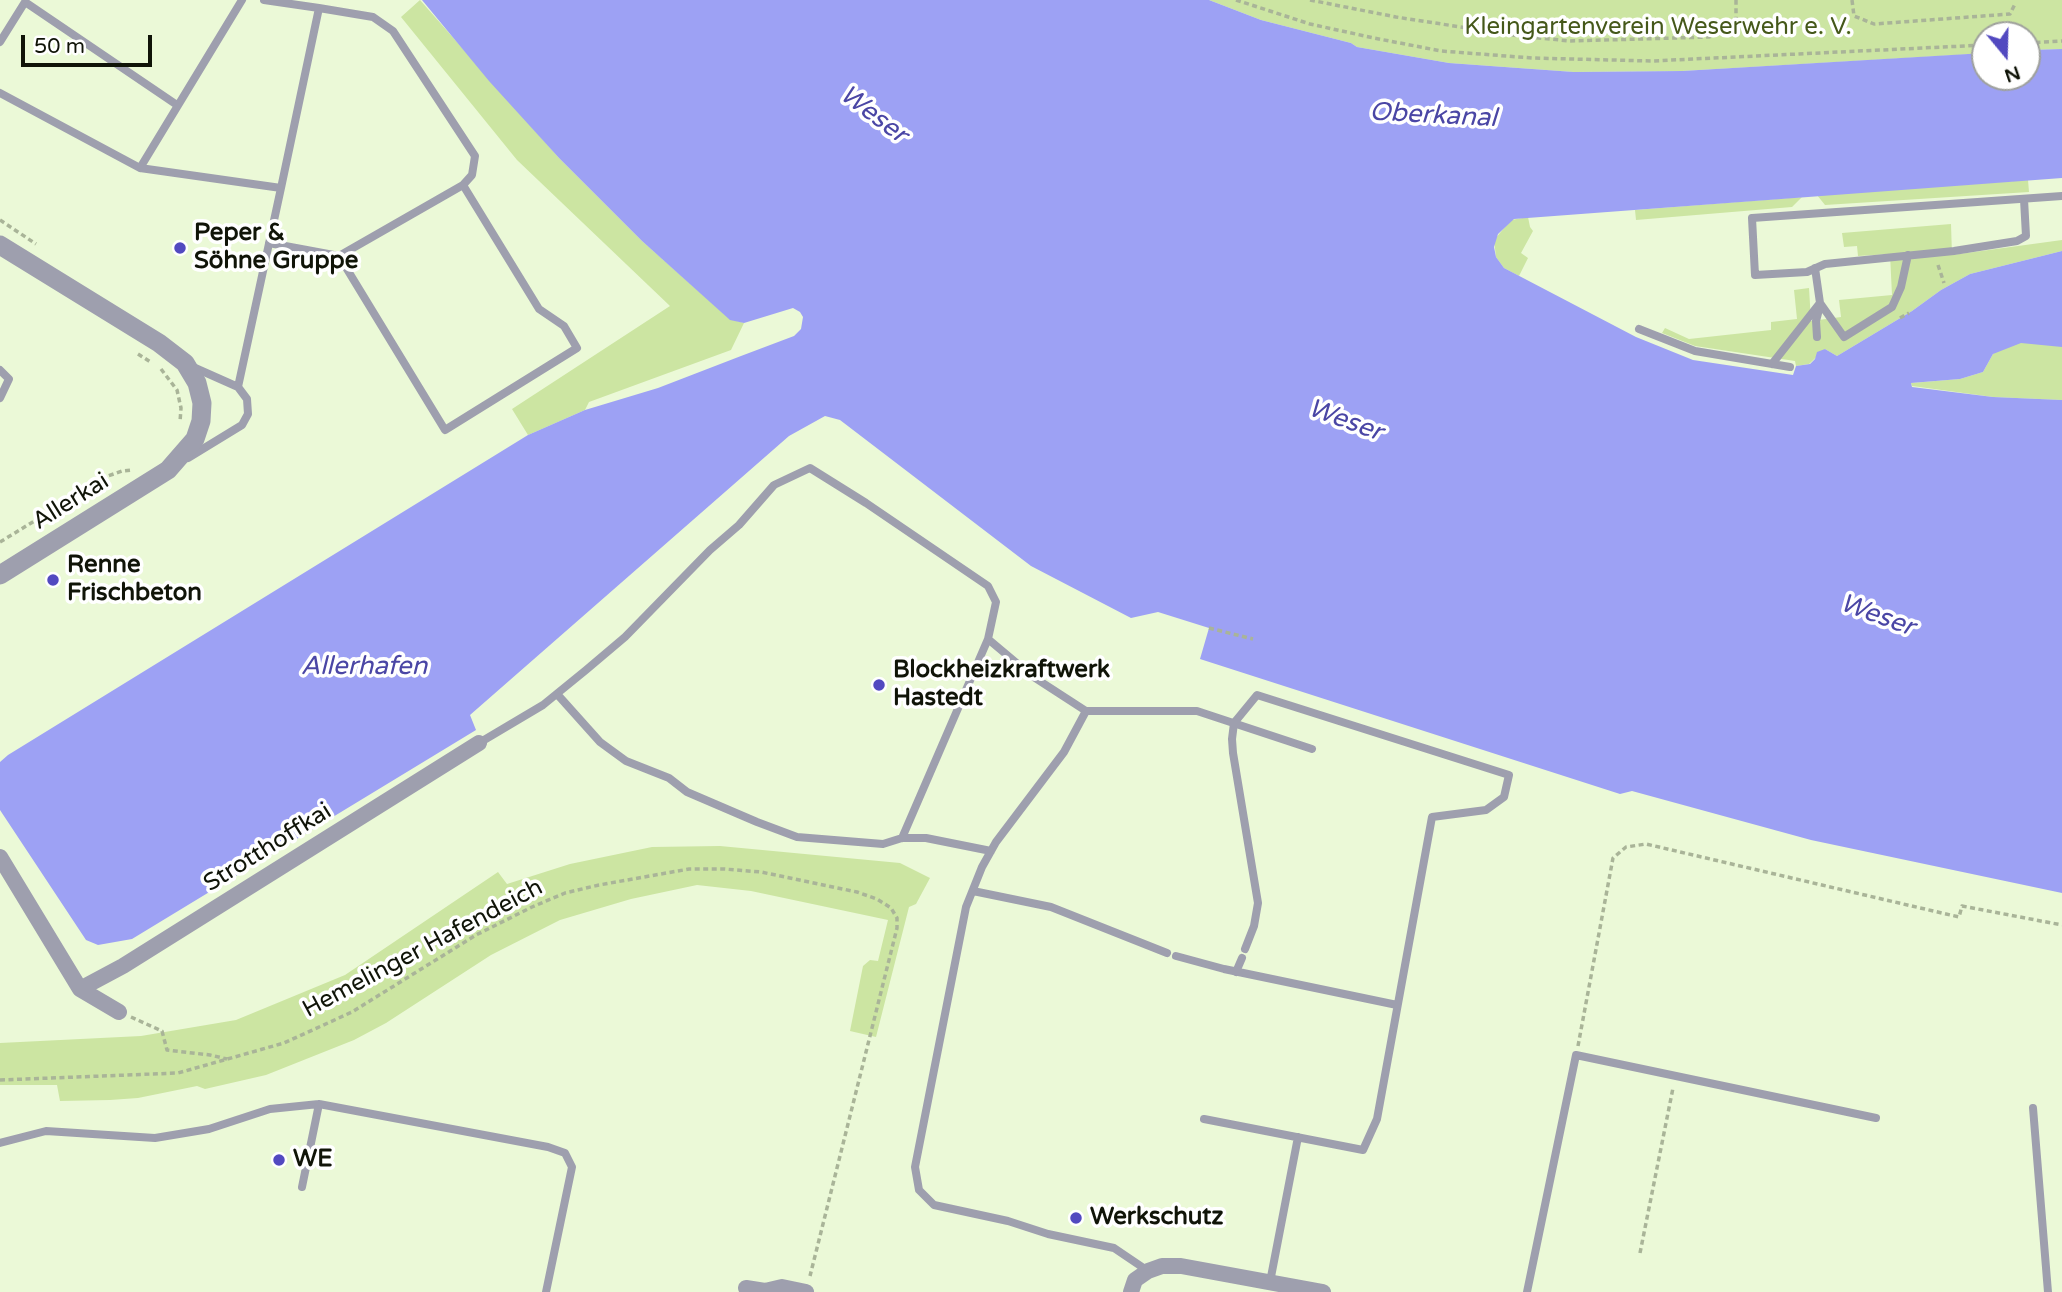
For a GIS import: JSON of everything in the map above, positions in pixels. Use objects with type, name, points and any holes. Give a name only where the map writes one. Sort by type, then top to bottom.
[{"type":"street","points":[[0,245],[159,343],[185,363]]},
{"type":"street","name":"Allerkai","points":[[0,575],[168,470],[195,439],[201,421],[202,403],[197,383],[185,363]]},
{"type":"street","name":"Strotthoffkai","points":[[80,989],[123,966],[479,743]]},
{"type":"street","points":[[0,858],[80,989],[119,1012]]},
{"type":"street","points":[[1130,1292],[1135,1280],[1162,1266],[1181,1266],[1270,1282],[1296,1290],[1323,1292]]},
{"type":"street","points":[[746,1288],[765,1291],[782,1287],[806,1292]]},
{"type":"lane","points":[[141,168],[242,0]]},
{"type":"lane","points":[[264,0],[373,17],[393,31],[475,156],[472,174],[463,185],[339,256],[269,243]]},
{"type":"lane","points":[[0,42],[25,2],[177,105]]},
{"type":"lane","points":[[239,387],[319,8]]},
{"type":"lane","points":[[0,93],[141,168],[281,188]]},
{"type":"lane","points":[[339,256],[445,430],[577,348],[564,326],[539,309],[463,185]]},
{"type":"lane","points":[[2025,199],[2026,236],[2017,241],[1825,264],[1807,272],[1755,275],[1752,218],[2062,196]]},
{"type":"lane","points":[[1820,303],[1844,337],[1892,307],[1901,287],[1908,255]]},
{"type":"lane","points":[[1815,268],[1820,303],[1816,321],[1817,337]]},
{"type":"lane","points":[[1772,364],[1820,303]]},
{"type":"lane","points":[[1639,329],[1695,351],[1790,367]]},
{"type":"lane","points":[[168,470],[242,425],[248,414],[247,399],[239,387],[185,363]]},
{"type":"lane","points":[[0,370],[9,379],[0,398]]},
{"type":"lane","points":[[479,743],[557,694],[625,637],[710,550],[739,525],[774,485],[810,468],[988,586],[996,602],[988,639],[902,838]]},
{"type":"lane","points":[[988,639],[1032,676],[1086,711],[1197,711],[1312,749]]},
{"type":"lane","points":[[557,694],[600,742],[626,761],[670,778],[687,792],[797,837],[883,844],[902,838],[926,838],[991,851]]},
{"type":"lane","points":[[1204,1119],[1363,1150],[1377,1119],[1432,817],[1486,810],[1504,797],[1509,775],[1257,695],[1234,723],[1233,752],[1258,903],[1254,926],[1245,949]]},
{"type":"lane","points":[[1086,711],[1064,752],[991,851],[972,891],[966,907],[915,1167],[919,1190],[934,1205],[1114,1248],[1148,1271]]},
{"type":"lane","points":[[972,891],[1051,907],[1172,955],[1236,972],[1398,1005]]},
{"type":"lane","points":[[1236,972],[1242,958]]},
{"type":"lane","points":[[1527,1292],[1576,1055],[1876,1118]]},
{"type":"lane","points":[[302,1187],[319,1104]]},
{"type":"lane","points":[[0,1143],[46,1131],[155,1138],[209,1129],[270,1109],[319,1104],[548,1147],[565,1153],[572,1167],[546,1292]]},
{"type":"lane","points":[[2032,1108],[2049,1292]]},
{"type":"lane","points":[[1270,1282],[1298,1137]]},
{"type":"path","points":[[1236,0],[1310,24],[1374,38],[1441,51],[1532,58],[1652,61],[1971,46]]},
{"type":"path","points":[[1310,0],[1396,17],[1570,41],[1709,37],[1724,32],[1736,20],[1736,0]]},
{"type":"path","points":[[1852,0],[1854,16],[1874,24],[2010,13],[2015,4]]},
{"type":"path","points":[[2041,42],[2062,41]]},
{"type":"path","points":[[0,220],[38,246],[40,252],[33,267]]},
{"type":"path","points":[[1937,252],[1939,271],[1944,283]]},
{"type":"path","points":[[127,347],[160,368],[173,383],[181,408],[179,429]]},
{"type":"path","points":[[0,542],[108,476],[137,470]]},
{"type":"path","points":[[1209,628],[1253,639]]},
{"type":"path","points":[[1576,1055],[1613,858],[1626,847],[1646,844],[1959,917],[1962,906],[2062,925]]},
{"type":"path","name":"Hemelinger Hafendeich","points":[[0,1080],[178,1073],[284,1043],[352,1012],[476,935],[565,893],[599,885],[689,869],[761,872],[877,899],[891,908],[897,918],[897,929],[806,1292]]},
{"type":"path","points":[[119,1012],[162,1031],[167,1051],[229,1059]]},
{"type":"path","points":[[1640,1253],[1675,1076]]},
{"type":"green space","points":[[420,0],[559,158],[642,241],[730,319],[744,323],[731,350],[589,402],[585,410],[528,435],[512,409],[670,306],[517,160],[401,17]]},
{"type":"green space","name":"Kleingartenverein Weserwehr e. V.","points":[[1209,0],[2062,0],[2062,49],[2041,50],[2041,21],[1971,21],[1971,54],[1682,71],[1574,72],[1449,63],[1357,47],[1351,43],[1261,20]]},
{"type":"green space","points":[[2028,180],[2029,192],[1825,205],[1817,195]]},
{"type":"green space","points":[[1802,197],[1792,207],[1636,220],[1635,210]]},
{"type":"green space","points":[[1528,217],[1533,231],[1521,253],[1528,258],[1519,276],[1504,268],[1496,257],[1494,240],[1511,220]]},
{"type":"green space","points":[[1951,224],[1952,255],[2062,240],[2062,251],[1970,274],[1837,356],[1825,349],[1809,364],[1796,366],[1795,361],[1695,346],[1662,333],[1665,328],[1689,339],[1771,330],[1771,322],[1797,319],[1794,290],[1809,288],[1811,321],[1841,317],[1839,300],[1892,295],[1890,254],[1858,256],[1857,246],[1844,247],[1842,233]]},
{"type":"green space","points":[[2062,264],[2062,400],[1993,397],[1912,386],[1911,383],[1960,379],[1983,372],[1993,354]]},
{"type":"green space","points":[[720,846],[900,863],[930,878],[916,904],[909,907],[876,1037],[850,1031],[863,966],[870,960],[878,961],[888,920],[751,891],[697,885],[631,899],[560,920],[491,955],[386,1023],[354,1040],[266,1075],[205,1089],[197,1086],[138,1098],[110,1100],[60,1101],[57,1085],[0,1085],[0,1043],[141,1036],[236,1020],[345,975],[498,872],[507,884],[570,864],[652,847]]},
{"type":"water","points":[[422,0],[1209,0],[1261,20],[1351,43],[1357,47],[1449,63],[1574,72],[1682,71],[1971,54],[1971,91],[2041,91],[2041,50],[2062,49],[2062,178],[1514,219],[1498,234],[1494,247],[1496,257],[1504,268],[1636,337],[1693,360],[1793,375],[1796,366],[1810,364],[1817,352],[1825,349],[1837,356],[1970,274],[2062,251],[2062,347],[2021,343],[1993,354],[1983,372],[1960,379],[1911,383],[1912,387],[1993,397],[2062,400],[2062,893],[1811,840],[1632,791],[1620,794],[1200,659],[1209,628],[1158,612],[1131,618],[1031,566],[840,420],[825,416],[789,436],[470,715],[476,730],[132,939],[98,945],[86,940],[0,810],[0,762],[8,755],[528,435],[585,410],[658,388],[794,336],[801,329],[803,317],[793,308],[744,323],[730,320],[642,241],[559,158],[489,81]]},
{"type":"place","name":"Peper & Söhne Gruppe","points":[[180,248]]},
{"type":"place","name":"Renne Frischbeton","points":[[53,580]]},
{"type":"place","name":"Blockheizkraftwerk Hastedt","points":[[879,685]]},
{"type":"place","name":"WE","points":[[279,1160]]},
{"type":"place","name":"Werkschutz","points":[[1076,1218]]},
{"type":"water label","name":"Weser","points":[[873,115]]},
{"type":"water label","name":"Oberkanal","points":[[1433,116]]},
{"type":"water label","name":"Weser","points":[[1345,421]]},
{"type":"water label","name":"Weser","points":[[1877,616]]},
{"type":"water label","name":"Allerhafen","points":[[364,667]]}]
